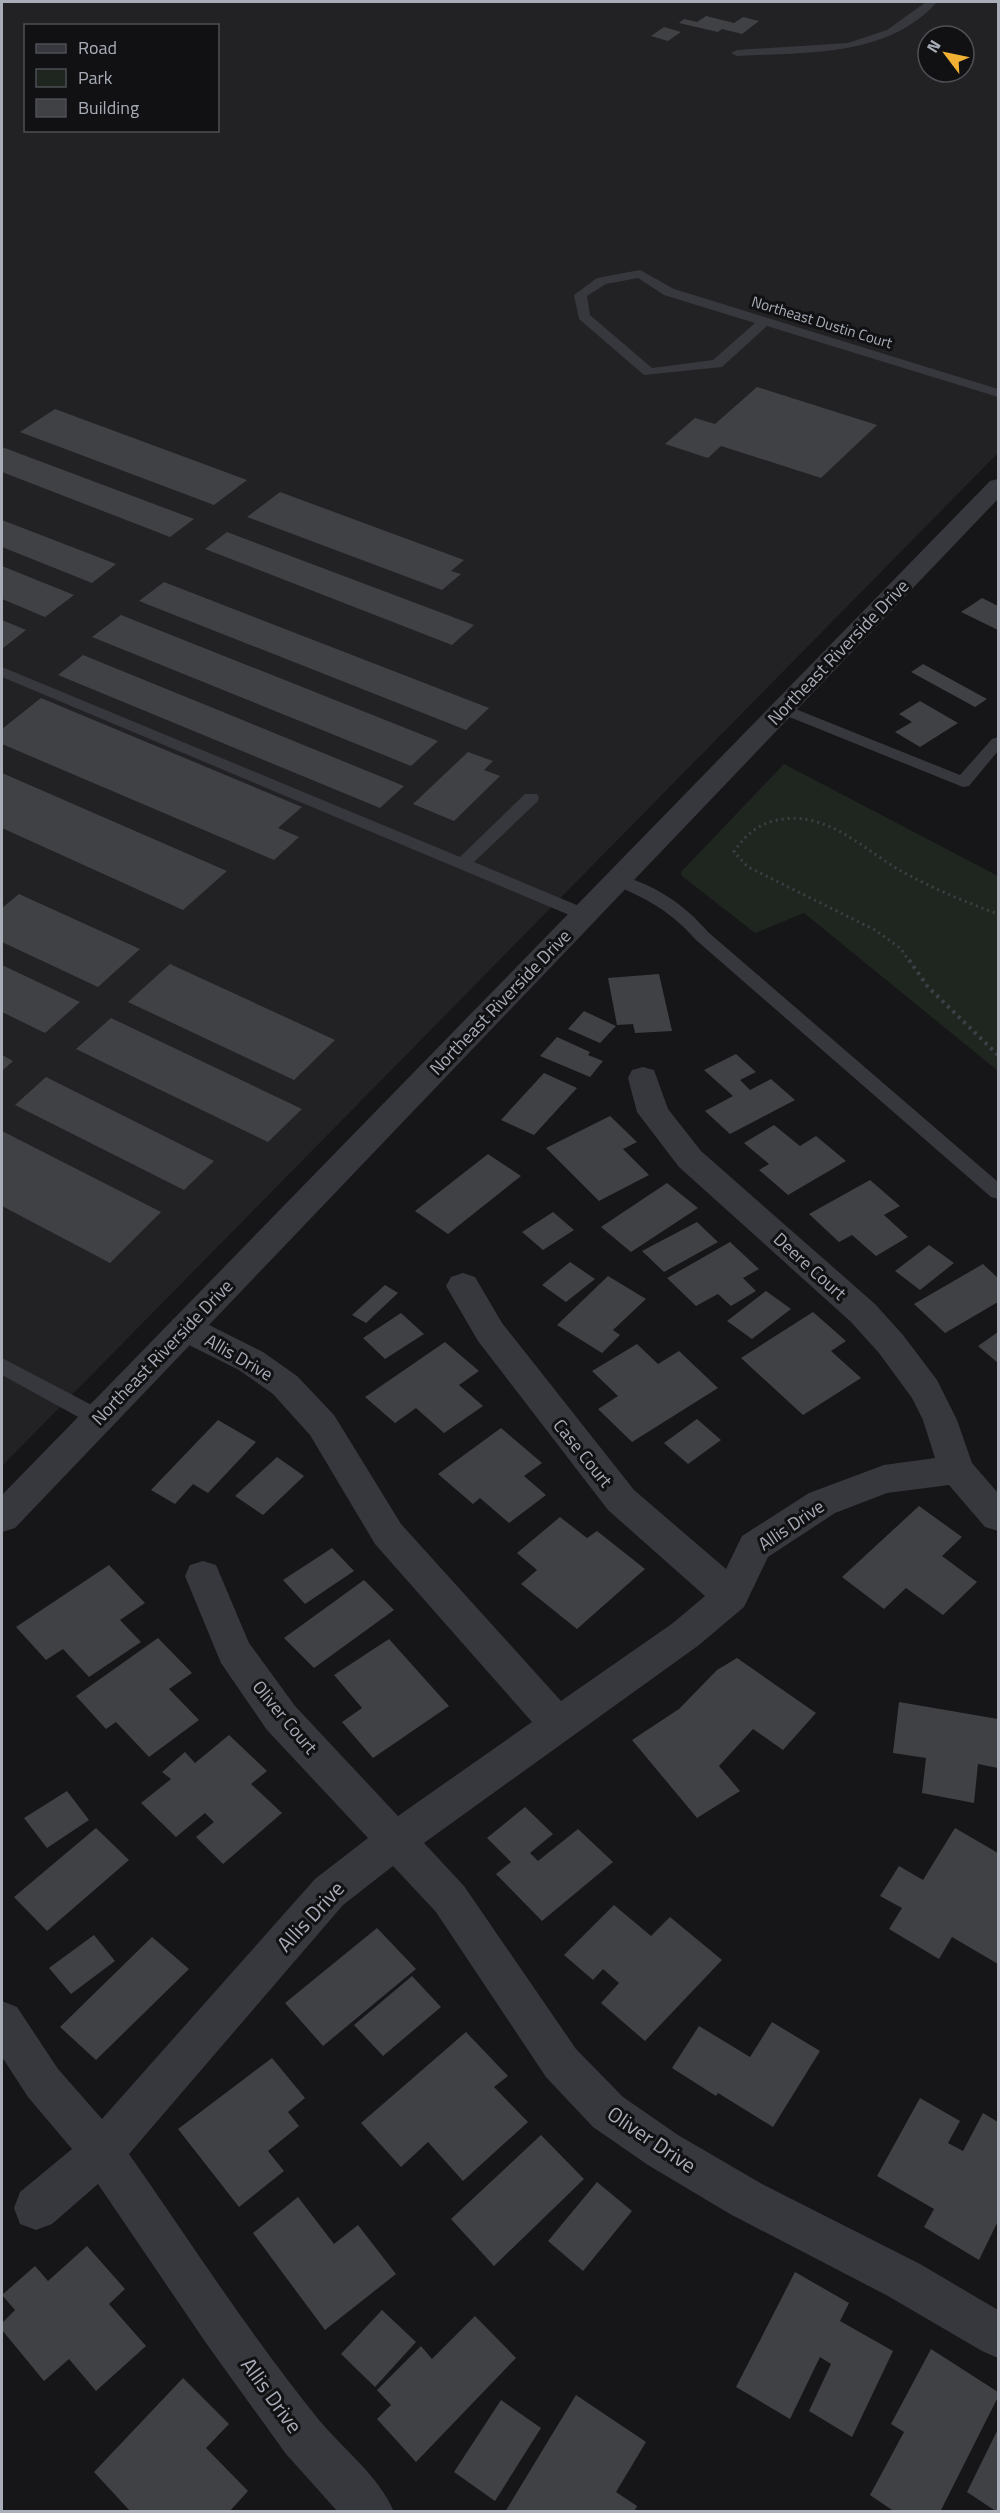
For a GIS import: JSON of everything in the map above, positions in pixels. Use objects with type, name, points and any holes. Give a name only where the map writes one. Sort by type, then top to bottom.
[{"type":"street","name":"Northeast Riverside Drive","points":[[2,1518],[999,486]]},
{"type":"street","name":"Deere Court","points":[[643,1078],[653,1112],[690,1159],[863,1313],[891,1344],[925,1390],[940,1420],[957,1470]]},
{"type":"street","name":"Case Court","points":[[464,1286],[490,1332],[614,1492],[731,1596]]},
{"type":"street","name":"Allis Drive","points":[[185,1328],[252,1360],[285,1385],[322,1425],[388,1534],[559,1726]]},
{"type":"street","name":"Allis Drive","points":[[36,2208],[102,2152],[329,1892],[396,1840],[686,1634],[731,1596],[755,1547],[822,1503],[884,1479],[957,1470]]},
{"type":"street","points":[[957,1470],[999,1517]]},
{"type":"street","name":"Oliver Court","points":[[203,1576],[234,1652],[281,1718],[396,1840]]},
{"type":"street","name":"Oliver Drive","points":[[396,1840],[450,1899],[561,2063],[608,2112],[663,2150],[746,2199],[904,2280],[999,2335]]},
{"type":"street","points":[[2,2021],[43,2083],[102,2152]]},
{"type":"street","name":"Allis Drive","points":[[102,2152],[222,2327],[303,2437],[370,2511]]},
{"type":"lane","points":[[737,53],[849,46],[891,32],[932,2]]},
{"type":"lane","name":"Northeast Dustin Court","points":[[765,321],[717,364],[649,372],[584,316],[580,296],[602,280],[640,274],[669,292],[765,321],[999,393]]},
{"type":"lane","points":[[2,672],[585,915]]},
{"type":"lane","points":[[783,709],[963,782],[999,742]]},
{"type":"lane","points":[[462,864],[531,798]]},
{"type":"lane","points":[[618,880],[665,900],[684,914],[702,936],[999,1192]]},
{"type":"lane","points":[[2,1366],[98,1418]]},
{"type":"path","points":[[999,914],[970,904],[894,867],[841,831],[813,818],[788,816],[760,825],[742,839],[734,852],[748,867],[875,930],[900,948],[928,987],[984,1044],[999,1055]]},
{"type":"shaded area","points":[[2,2],[998,2],[998,453],[2,1466]]},
{"type":"green space","points":[[784,764],[998,876],[998,1071],[804,913],[755,933],[682,876],[681,872]]},
{"type":"building","points":[[706,16],[734,23],[743,17],[759,21],[742,34],[722,29],[718,32],[679,23],[684,19],[697,22]]},
{"type":"building","points":[[664,27],[681,32],[668,41],[651,36]]},
{"type":"building","points":[[757,387],[877,425],[821,478],[721,446],[708,458],[665,444],[695,418],[715,424]]},
{"type":"building","points":[[55,409],[247,480],[214,505],[20,432]]},
{"type":"building","points":[[2,447],[194,519],[170,537],[2,472]]},
{"type":"building","points":[[280,492],[464,560],[451,571],[461,574],[442,590],[247,517]]},
{"type":"building","points":[[2,520],[116,564],[92,583],[2,547]]},
{"type":"building","points":[[227,532],[474,625],[452,645],[205,549]]},
{"type":"building","points":[[2,566],[74,595],[45,617],[2,599]]},
{"type":"building","points":[[164,582],[489,708],[466,730],[139,601]]},
{"type":"building","points":[[982,598],[998,606],[998,630],[961,612]]},
{"type":"building","points":[[121,615],[438,741],[411,766],[92,637]]},
{"type":"building","points":[[2,620],[26,630],[2,649]]},
{"type":"building","points":[[83,655],[404,786],[380,808],[58,675]]},
{"type":"building","points":[[923,664],[987,699],[975,707],[911,672]]},
{"type":"building","points":[[41,698],[302,807],[278,828],[299,837],[274,860],[2,744],[2,729]]},
{"type":"building","points":[[920,701],[958,723],[920,747],[895,732],[912,722],[899,714]]},
{"type":"building","points":[[468,752],[493,761],[484,770],[500,776],[454,821],[413,804]]},
{"type":"building","points":[[2,773],[227,871],[183,910],[2,828]]},
{"type":"building","points":[[19,894],[140,949],[98,987],[2,942],[2,908]]},
{"type":"building","points":[[170,964],[335,1040],[294,1080],[128,1002]]},
{"type":"building","points":[[2,965],[80,1002],[45,1033],[2,1012]]},
{"type":"building","points":[[659,974],[672,1031],[635,1033],[633,1024],[617,1025],[608,978]]},
{"type":"building","points":[[584,1011],[616,1026],[600,1043],[568,1029]]},
{"type":"building","points":[[111,1018],[302,1109],[268,1142],[76,1049]]},
{"type":"building","points":[[557,1037],[590,1052],[588,1055],[603,1061],[590,1077],[540,1056]]},
{"type":"building","points":[[736,1054],[756,1072],[740,1080],[750,1090],[771,1079],[795,1100],[730,1134],[705,1111],[733,1096],[704,1070]]},
{"type":"building","points":[[2,1055],[13,1061],[2,1071]]},
{"type":"building","points":[[544,1073],[577,1088],[534,1135],[501,1120]]},
{"type":"building","points":[[46,1077],[214,1161],[184,1190],[15,1105]]},
{"type":"building","points":[[610,1116],[637,1142],[623,1149],[649,1175],[599,1201],[546,1148]]},
{"type":"building","points":[[774,1125],[800,1146],[816,1136],[846,1161],[788,1195],[759,1170],[769,1164],[744,1143]]},
{"type":"building","points":[[2,1131],[161,1212],[110,1263],[2,1206]]},
{"type":"building","points":[[488,1154],[521,1176],[448,1234],[415,1211]]},
{"type":"building","points":[[870,1180],[900,1206],[884,1215],[908,1237],[876,1256],[852,1235],[839,1242],[809,1214]]},
{"type":"building","points":[[667,1183],[698,1208],[631,1252],[601,1227]]},
{"type":"building","points":[[553,1212],[574,1230],[543,1250],[522,1232]]},
{"type":"building","points":[[697,1222],[718,1242],[664,1272],[642,1251]]},
{"type":"building","points":[[730,1242],[759,1269],[743,1278],[756,1291],[731,1306],[718,1294],[696,1306],[667,1278]]},
{"type":"building","points":[[929,1245],[954,1263],[920,1290],[895,1271]]},
{"type":"building","points":[[570,1262],[595,1279],[566,1302],[542,1285]]},
{"type":"building","points":[[983,1264],[998,1278],[998,1302],[945,1333],[914,1304]]},
{"type":"building","points":[[608,1276],[646,1299],[613,1330],[620,1335],[602,1353],[557,1325]]},
{"type":"building","points":[[385,1285],[398,1293],[366,1323],[352,1315]]},
{"type":"building","points":[[766,1291],[791,1309],[752,1339],[727,1321]]},
{"type":"building","points":[[813,1312],[846,1341],[831,1351],[861,1378],[803,1415],[741,1358]]},
{"type":"building","points":[[401,1313],[424,1334],[385,1359],[363,1338]]},
{"type":"building","points":[[998,1332],[998,1363],[978,1346]]},
{"type":"building","points":[[445,1342],[479,1371],[459,1385],[483,1406],[444,1433],[416,1408],[395,1423],[365,1397]]},
{"type":"building","points":[[637,1344],[658,1364],[679,1351],[718,1388],[632,1442],[598,1409],[618,1396],[592,1371]]},
{"type":"building","points":[[697,1419],[721,1440],[688,1464],[664,1443]]},
{"type":"building","points":[[218,1420],[256,1442],[208,1493],[193,1484],[175,1504],[151,1490]]},
{"type":"building","points":[[501,1428],[542,1463],[524,1476],[546,1495],[509,1523],[480,1498],[473,1504],[438,1474]]},
{"type":"building","points":[[277,1457],[304,1476],[263,1515],[235,1496]]},
{"type":"building","points":[[919,1506],[962,1537],[942,1556],[977,1582],[943,1615],[906,1588],[884,1609],[842,1577]]},
{"type":"building","points":[[560,1517],[587,1538],[597,1531],[645,1569],[577,1629],[521,1584],[537,1570],[517,1553]]},
{"type":"building","points":[[332,1548],[354,1571],[305,1604],[283,1580]]},
{"type":"building","points":[[109,1565],[145,1603],[120,1620],[141,1642],[89,1677],[63,1649],[46,1660],[16,1627]]},
{"type":"building","points":[[364,1580],[394,1610],[314,1668],[284,1638]]},
{"type":"building","points":[[158,1638],[192,1673],[169,1689],[199,1720],[149,1757],[116,1722],[106,1729],[76,1696]]},
{"type":"building","points":[[389,1639],[449,1706],[373,1758],[342,1722],[362,1708],[334,1675]]},
{"type":"building","points":[[737,1658],[816,1713],[783,1750],[753,1729],[719,1766],[740,1791],[697,1818],[632,1740],[679,1709],[717,1670]]},
{"type":"building","points":[[899,1702],[998,1719],[998,1768],[978,1764],[974,1803],[922,1793],[926,1758],[893,1753]]},
{"type":"building","points":[[229,1735],[267,1771],[251,1784],[282,1813],[223,1864],[196,1837],[214,1822],[205,1813],[176,1837],[141,1803],[171,1779],[162,1772],[185,1752],[195,1763]]},
{"type":"building","points":[[67,1791],[89,1820],[47,1848],[24,1818]]},
{"type":"building","points":[[525,1807],[553,1834],[530,1853],[538,1861],[578,1829],[613,1862],[542,1921],[496,1874],[511,1862],[487,1838]]},
{"type":"building","points":[[96,1828],[129,1860],[47,1931],[14,1897]]},
{"type":"building","points":[[955,1828],[998,1853],[998,1964],[952,1937],[939,1959],[889,1929],[902,1908],[880,1896],[899,1866],[923,1880]]},
{"type":"building","points":[[614,1905],[651,1936],[670,1917],[722,1960],[645,2041],[601,2003],[619,1983],[603,1969],[593,1980],[564,1955]]},
{"type":"building","points":[[377,1928],[416,1969],[323,2046],[285,2003]]},
{"type":"building","points":[[94,1935],[115,1961],[71,1994],[49,1968]]},
{"type":"building","points":[[152,1937],[189,1969],[96,2060],[60,2027]]},
{"type":"building","points":[[412,1976],[441,2007],[383,2056],[354,2025]]},
{"type":"building","points":[[772,2022],[820,2051],[773,2127],[718,2093],[716,2096],[672,2068],[699,2026],[750,2057]]},
{"type":"building","points":[[466,2032],[508,2076],[494,2087],[528,2122],[463,2181],[428,2142],[401,2167],[361,2123]]},
{"type":"building","points":[[272,2058],[305,2098],[288,2112],[299,2126],[268,2151],[284,2171],[239,2207],[178,2129]]},
{"type":"building","points":[[920,2098],[960,2121],[948,2143],[963,2151],[983,2113],[998,2122],[998,2221],[979,2260],[924,2227],[934,2209],[877,2176]]},
{"type":"building","points":[[541,2135],[584,2179],[494,2266],[451,2219]]},
{"type":"building","points":[[597,2182],[632,2211],[583,2271],[548,2241]]},
{"type":"building","points":[[298,2197],[334,2244],[358,2225],[396,2274],[325,2330],[253,2233]]},
{"type":"building","points":[[87,2246],[125,2289],[109,2304],[146,2346],[96,2391],[69,2359],[44,2381],[2,2330],[2,2323],[15,2310],[2,2295],[35,2266],[48,2281]]},
{"type":"building","points":[[795,2272],[849,2303],[840,2321],[893,2351],[852,2437],[809,2411],[831,2364],[820,2357],[790,2419],[736,2387]]},
{"type":"building","points":[[382,2310],[416,2342],[375,2387],[341,2354]]},
{"type":"building","points":[[475,2316],[516,2358],[416,2462],[377,2419],[391,2405],[377,2390],[421,2346],[432,2359]]},
{"type":"building","points":[[931,2349],[998,2392],[998,2397],[940,2512],[895,2512],[870,2495],[904,2432],[891,2424]]},
{"type":"building","points":[[183,2378],[229,2424],[206,2448],[248,2491],[229,2512],[131,2512],[94,2472]]},
{"type":"building","points":[[576,2395],[646,2442],[616,2492],[637,2506],[634,2512],[505,2512]]},
{"type":"building","points":[[501,2400],[541,2428],[495,2501],[454,2472]]},
{"type":"building","points":[[998,2429],[998,2512],[997,2512],[967,2492]]}]
